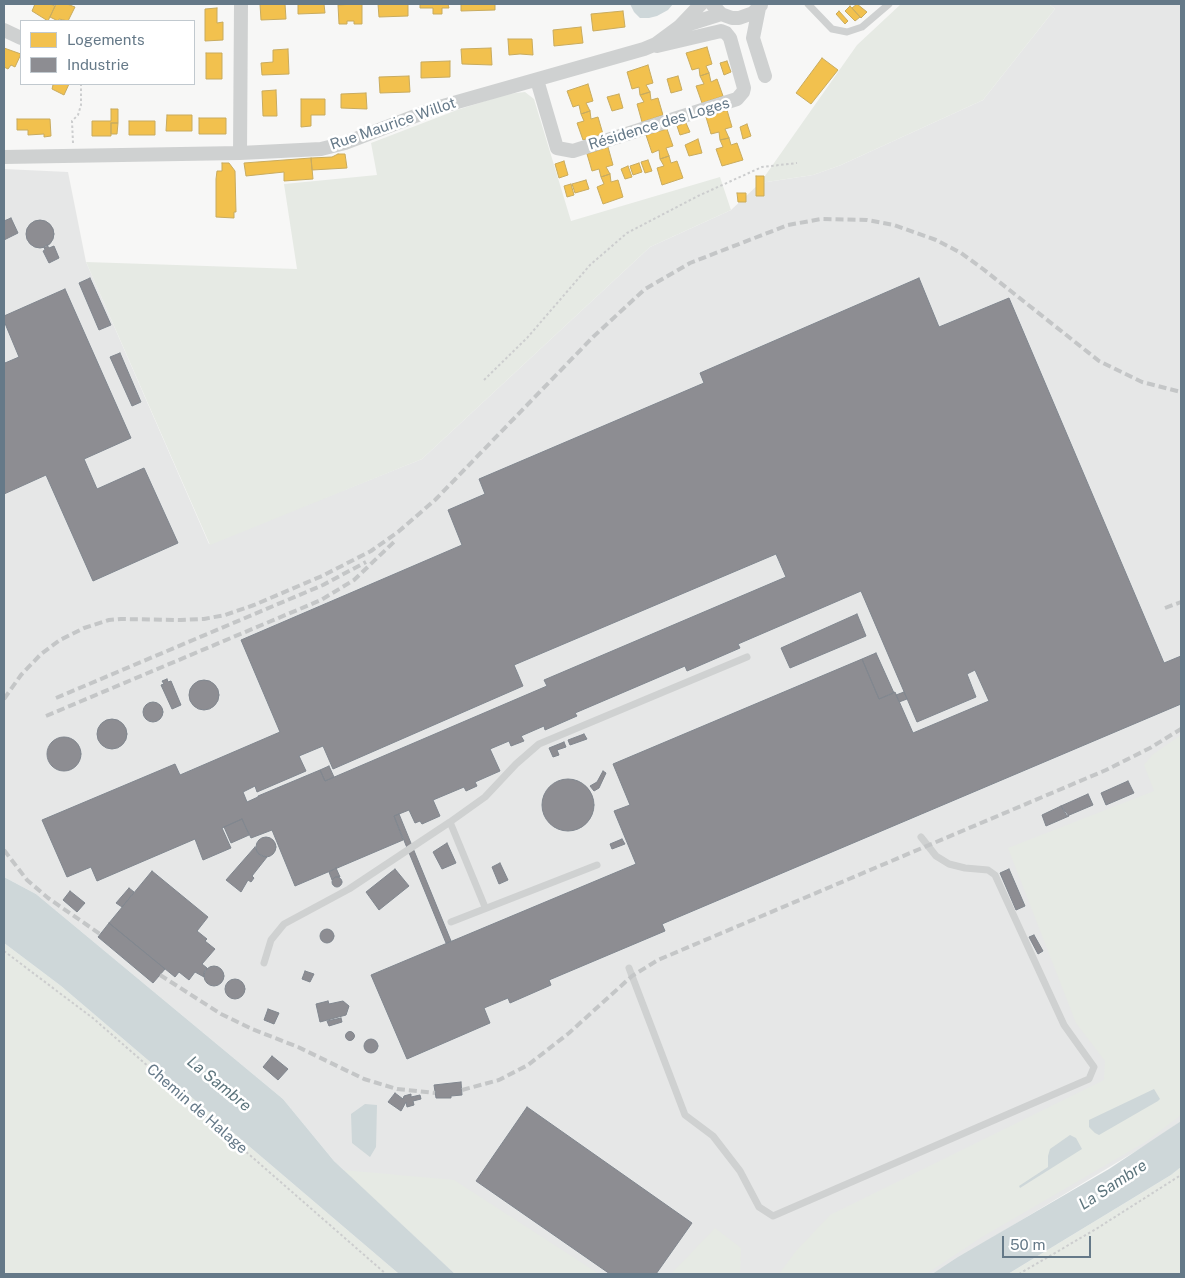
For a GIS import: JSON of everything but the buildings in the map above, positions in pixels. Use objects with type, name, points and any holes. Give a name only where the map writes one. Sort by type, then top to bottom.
[{"type":"street","points":[[240,153],[241,4]]},
{"type":"street","name":"Rue Maurice Willot","points":[[4,157],[240,153],[321,149],[345,143],[436,108],[644,49],[656,44],[679,27],[701,4]]},
{"type":"street","points":[[760,6],[753,38],[765,76]]},
{"type":"street","name":"Rue Maurice Willot","points":[[679,27],[722,12],[747,17],[760,6]]},
{"type":"street","points":[[722,12],[753,38]]},
{"type":"street","points":[[4,30],[20,38]]},
{"type":"street","name":"Résidence des Loges","points":[[536,80],[556,148],[573,151],[737,99],[743,92],[744,88],[730,38],[726,33],[722,32],[644,49]]},
{"type":"lane","points":[[808,4],[832,29],[848,32],[862,27],[889,4]]},
{"type":"lane","points":[[264,963],[271,940],[284,924],[349,889],[450,822],[485,797],[516,764],[540,744],[747,657]]},
{"type":"lane","points":[[450,822],[485,908]]},
{"type":"lane","points":[[630,968],[685,1115],[714,1136],[740,1171],[759,1207],[773,1216],[1089,1079],[1094,1067],[1064,1025],[995,875],[988,870],[965,868],[949,864],[936,856],[921,837]]},
{"type":"lane","points":[[451,922],[597,865]]},
{"type":"path","points":[[73,156],[72,121],[78,115],[81,105],[81,85]]},
{"type":"path","points":[[484,380],[527,338],[590,265],[627,233],[698,196],[762,167],[797,163]]},
{"type":"path","name":"Chemin de Halage","points":[[4,951],[94,1019],[386,1274]]},
{"type":"path","points":[[1019,1274],[1111,1220],[1181,1175]]},
{"type":"shaded area","points":[[901,4],[1049,4],[1055,9],[983,100],[841,165],[813,175],[760,183],[857,45]]},
{"type":"shaded area","points":[[1049,4],[1181,4],[1181,1121],[1156,1139],[932,1274],[455,1274],[334,1161],[283,1099],[36,894],[4,877],[4,169],[68,172],[86,262],[209,544],[422,459],[650,247],[731,210],[760,183],[813,175],[841,165],[983,100],[1055,9]]},
{"type":"shaded area","points":[[525,92],[534,99],[571,221],[720,177],[731,210],[650,247],[422,459],[210,545],[86,262],[297,269],[284,184],[377,175],[371,143],[457,110],[507,94]]},
{"type":"shaded area","points":[[1181,735],[1181,1115],[1147,1141],[982,1237],[926,1274],[779,1274],[796,1251],[830,1215],[1104,1080],[1105,1061],[1076,1023],[1008,848],[1154,791],[1144,765],[1152,755]]},
{"type":"shaded area","points":[[4,943],[61,986],[399,1274],[4,1274]]},
{"type":"shaded area","points":[[1181,1167],[1181,1274],[1008,1274],[1171,1175]]},
{"type":"shaded area","points":[[343,1170],[454,1180],[599,1274],[455,1274]]},
{"type":"shaded area","points":[[715,1228],[741,1248],[740,1274],[671,1274]]},
{"type":"water","points":[[630,4],[673,4],[668,10],[657,16],[640,18]]},
{"type":"water","name":"La Sambre","points":[[4,877],[36,894],[283,1099],[334,1161],[455,1274],[399,1274],[61,986],[4,943]]},
{"type":"water","points":[[1154,1089],[1160,1099],[1158,1101],[1099,1135],[1089,1127],[1089,1120]]},
{"type":"water","points":[[365,1104],[377,1105],[376,1147],[370,1157],[352,1143],[351,1114]]},
{"type":"water","name":"La Sambre","points":[[1181,1121],[1181,1167],[1171,1175],[1008,1274],[932,1274],[1109,1169]]},
{"type":"water","points":[[1070,1135],[1076,1138],[1082,1149],[1020,1188],[1019,1186],[1048,1167],[1050,1149]]},
{"type":"railway","points":[[4,699],[21,675],[41,654],[60,640],[84,628],[109,620],[181,620],[204,619],[225,615],[254,605],[322,576],[371,551],[398,532],[435,500],[593,337],[645,289],[690,263],[788,225],[821,219],[867,220],[894,225],[936,240],[961,253],[983,269],[1099,361],[1142,382],[1181,392]]},
{"type":"railway","points":[[46,716],[321,600],[354,580],[396,540]]},
{"type":"railway","points":[[56,698],[323,585],[366,562]]},
{"type":"railway","points":[[1165,608],[1181,602]]},
{"type":"railway","points":[[462,1090],[499,1080],[528,1065],[569,1033],[632,976],[658,960],[1106,770],[1150,748],[1181,729]]},
{"type":"railway","points":[[4,850],[27,880],[48,898],[100,934]]},
{"type":"railway","points":[[160,975],[221,1014],[252,1029],[298,1047],[364,1079],[397,1089],[435,1093]]}]
